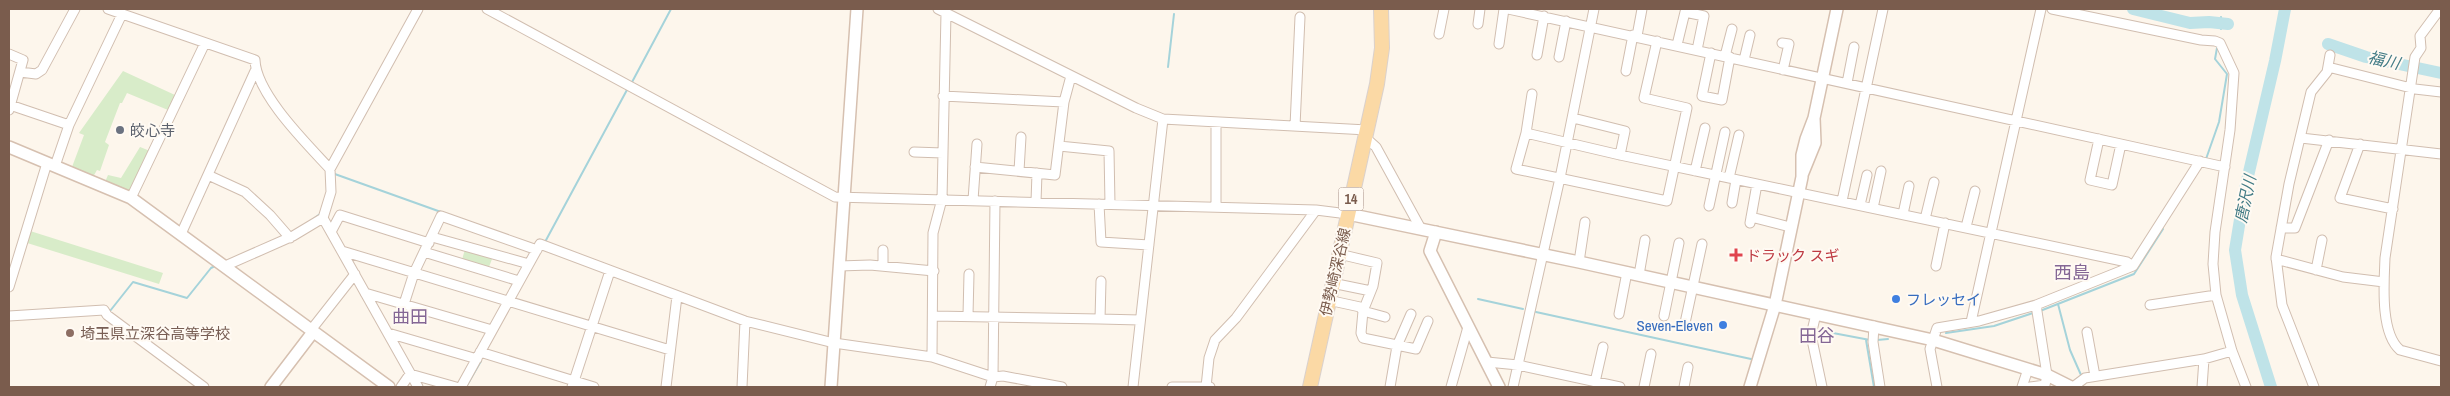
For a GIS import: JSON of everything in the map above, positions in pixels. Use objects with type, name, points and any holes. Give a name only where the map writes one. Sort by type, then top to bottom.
[{"type":"main road","name":"伊勢崎深谷線","points":[[1310,387],[1328,300],[1367,134],[1380,65],[1381,9]]},
{"type":"street","points":[[20,72],[36,74],[42,70],[75,9]]},
{"type":"street","points":[[108,9],[255,60],[255,71],[181,234]]},
{"type":"street","points":[[225,266],[290,238],[323,218],[331,192],[330,169],[418,9]]},
{"type":"street","points":[[487,9],[835,197],[1316,210],[1348,214],[1692,286],[1933,340],[2047,375],[2072,387],[2085,378],[2204,358],[2232,351]]},
{"type":"street","points":[[831,387],[842,198],[857,9]]},
{"type":"street","points":[[1439,34],[1444,9]]},
{"type":"street","points":[[1478,24],[1480,9]]},
{"type":"street","points":[[1499,44],[1504,9]]},
{"type":"street","points":[[1508,9],[2225,167]]},
{"type":"street","points":[[1513,387],[1544,255],[1594,9]]},
{"type":"street","points":[[1626,71],[1642,9]]},
{"type":"street","points":[[1750,387],[1775,305],[1798,192],[1815,143],[1814,118],[1837,9]]},
{"type":"street","points":[[1842,201],[1864,87],[1883,9]]},
{"type":"street","points":[[1971,322],[2041,9]]},
{"type":"street","points":[[2052,9],[2220,43],[2234,73],[2225,167],[2214,246],[2216,295],[2232,351],[2246,387]]},
{"type":"street","points":[[2440,9],[2420,36],[2420,48],[2415,57],[2403,148],[2385,258],[2384,282],[2388,331],[2396,346],[2400,350],[2441,361]]},
{"type":"street","points":[[932,357],[933,234],[942,199],[944,96],[942,11],[1163,120],[1295,126],[1367,134],[1421,229]]},
{"type":"street","points":[[1676,45],[1685,12],[1704,16],[1697,50]]},
{"type":"street","points":[[9,287],[51,165],[122,14]]},
{"type":"street","points":[[1537,55],[1544,16]]},
{"type":"street","points":[[1295,126],[1300,17]]},
{"type":"street","points":[[1559,57],[1566,21]]},
{"type":"street","points":[[1711,53],[1702,96],[1722,100],[1732,29]]},
{"type":"street","points":[[1744,60],[1750,35]]},
{"type":"street","points":[[1532,94],[1526,133],[1516,169],[1667,201],[1687,108],[1644,98],[1657,41]]},
{"type":"street","points":[[132,198],[205,43]]},
{"type":"street","points":[[1782,43],[1788,44],[1784,70]]},
{"type":"street","points":[[1847,83],[1854,47]]},
{"type":"street","points":[[9,54],[23,60],[10,108],[69,125]]},
{"type":"street","points":[[2314,387],[2282,305],[2276,259],[2311,92],[2324,77],[2330,55]]},
{"type":"street","points":[[2328,67],[2441,92]]},
{"type":"street","points":[[255,71],[287,123],[330,169]]},
{"type":"street","points":[[976,167],[1055,175],[1064,102],[1071,76]]},
{"type":"street","points":[[944,96],[1064,102]]},
{"type":"street","points":[[1573,118],[1625,131],[1620,155]]},
{"type":"street","points":[[1133,387],[1163,120]]},
{"type":"street","points":[[1216,123],[1216,207]]},
{"type":"street","points":[[1695,171],[1705,128]]},
{"type":"street","points":[[1709,206],[1725,132]]},
{"type":"street","points":[[1526,133],[1620,155],[2127,262],[2133,266]]},
{"type":"street","points":[[1732,203],[1732,179],[1738,135]]},
{"type":"street","points":[[1019,171],[1021,137]]},
{"type":"street","points":[[2301,138],[2403,148],[2441,154]]},
{"type":"street","points":[[2099,139],[2090,180],[2112,185],[2121,144]]},
{"type":"street","points":[[2281,228],[2294,228],[2328,140]]},
{"type":"street","points":[[973,200],[977,144]]},
{"type":"street","points":[[2360,144],[2340,198],[2393,209]]},
{"type":"street","points":[[1059,146],[1109,151],[1110,204]]},
{"type":"street","points":[[9,147],[132,198],[389,387]]},
{"type":"street","points":[[914,152],[943,153]]},
{"type":"street","points":[[1937,387],[1930,349],[1937,328],[1971,322],[2036,305],[2133,266],[2200,161]]},
{"type":"street","points":[[1873,208],[1881,171]]},
{"type":"street","points":[[1036,202],[1037,173]]},
{"type":"street","points":[[1860,205],[1868,174]]},
{"type":"street","points":[[208,175],[245,192],[290,238]]},
{"type":"street","points":[[1925,219],[1934,182]]},
{"type":"street","points":[[1757,184],[1750,220],[1790,227]]},
{"type":"street","points":[[1903,214],[1909,186]]},
{"type":"street","points":[[1966,227],[1975,191]]},
{"type":"street","points":[[990,387],[993,377],[995,201]]},
{"type":"street","points":[[1098,204],[1101,242],[1149,245]]},
{"type":"street","points":[[1172,387],[1208,387],[1208,358],[1215,340],[1236,318],[1316,210]]},
{"type":"street","points":[[331,232],[340,215],[430,240],[529,264]]},
{"type":"street","points":[[404,304],[414,273],[441,216],[537,250]]},
{"type":"street","points":[[323,218],[418,387]]},
{"type":"street","points":[[1579,262],[1585,222]]},
{"type":"street","points":[[1936,266],[1945,223]]},
{"type":"street","points":[[1436,232],[1430,251],[1499,387]]},
{"type":"street","points":[[1619,314],[1645,240]]},
{"type":"street","points":[[2316,270],[2322,240]]},
{"type":"street","points":[[1664,316],[1679,243]]},
{"type":"street","points":[[461,387],[540,244],[745,321],[834,343],[932,357],[993,377],[1003,376],[1062,387]]},
{"type":"street","points":[[1685,323],[1702,244]]},
{"type":"street","points":[[883,250],[883,266]]},
{"type":"street","points":[[342,251],[670,350]]},
{"type":"street","points":[[424,252],[519,281]]},
{"type":"street","points":[[1339,254],[1377,263],[1371,291],[1363,311],[1361,333],[1363,338],[1416,349],[1428,321]]},
{"type":"street","points":[[2276,259],[2343,277],[2384,282]]},
{"type":"street","points":[[839,266],[883,266],[934,271]]},
{"type":"street","points":[[573,384],[610,271]]},
{"type":"street","points":[[271,387],[354,274]]},
{"type":"street","points":[[968,315],[969,274]]},
{"type":"street","points":[[1100,319],[1101,280]]},
{"type":"street","points":[[1332,283],[1371,291]]},
{"type":"street","points":[[365,293],[492,330]]},
{"type":"street","points":[[2150,305],[2216,295]]},
{"type":"street","points":[[666,387],[677,296]]},
{"type":"street","points":[[1328,300],[1360,307],[1363,311],[1385,317]]},
{"type":"street","points":[[2030,387],[2045,385],[2047,375],[2036,305]]},
{"type":"street","points":[[9,316],[104,310],[106,315],[204,387]]},
{"type":"street","points":[[1390,387],[1397,346],[1411,314]]},
{"type":"street","points":[[1816,314],[1811,334],[1822,387]]},
{"type":"street","points":[[933,316],[968,315],[1140,320]]},
{"type":"street","points":[[742,387],[745,321]]},
{"type":"street","points":[[1874,326],[1873,342],[1880,387]]},
{"type":"street","points":[[1451,387],[1468,327]]},
{"type":"street","points":[[2087,332],[2095,376]]},
{"type":"street","points":[[388,333],[478,356],[573,384],[594,387]]},
{"type":"street","points":[[1595,382],[1603,347]]},
{"type":"street","points":[[1644,387],[1651,354]]},
{"type":"street","points":[[2202,387],[2204,358]]},
{"type":"street","points":[[1487,362],[1518,365],[1620,387]]},
{"type":"street","points":[[1684,387],[1688,367]]},
{"type":"street","points":[[2022,387],[2028,369]]},
{"type":"street","points":[[401,387],[410,374]]},
{"type":"street","points":[[410,374],[456,387]]},
{"type":"green space","points":[[123,71],[175,95],[168,110],[127,93],[122,103],[120,103],[105,142],[109,145],[100,171],[97,170],[93,177],[72,167],[84,135],[79,133]]},
{"type":"green space","points":[[140,147],[150,151],[130,193],[105,182],[108,175],[121,178]]},
{"type":"green space","points":[[27,230],[163,273],[159,284],[24,242]]},
{"type":"green space","points":[[466,246],[494,254],[487,272],[461,263]]},
{"type":"waterway","points":[[631,84],[671,9]]},
{"type":"waterway","name":"福川","points":[[2133,9],[2190,23],[2228,24]]},
{"type":"waterway","name":"唐沢川","points":[[2271,387],[2242,295],[2235,250],[2245,189],[2275,61],[2285,9]]},
{"type":"waterway","points":[[1168,67],[1174,14]]},
{"type":"waterway","name":"福川","points":[[2221,17],[2221,29]]},
{"type":"waterway","name":"福川","points":[[2328,44],[2366,57],[2441,73]]},
{"type":"waterway","points":[[2206,159],[2219,122],[2227,74],[2215,59],[2217,48]]},
{"type":"waterway","points":[[545,242],[628,88]]},
{"type":"waterway","points":[[282,121],[290,131]]},
{"type":"waterway","points":[[332,173],[441,212]]},
{"type":"waterway","points":[[312,220],[320,214]]},
{"type":"waterway","points":[[2040,311],[2134,274],[2163,229]]},
{"type":"waterway","points":[[110,311],[133,282],[187,298],[211,268],[215,266]]},
{"type":"waterway","points":[[1478,299],[1523,309]]},
{"type":"waterway","points":[[2058,304],[2070,350],[2081,375]]},
{"type":"waterway","points":[[1536,312],[1751,359]]},
{"type":"waterway","points":[[1946,333],[1994,326],[2033,313]]},
{"type":"waterway","points":[[1817,330],[1870,340]]},
{"type":"waterway","points":[[1877,340],[1888,339]]},
{"type":"waterway","points":[[1866,340],[1874,387]]},
{"type":"waterway","points":[[466,387],[481,361]]},
{"type":"place","name":"皎心寺","points":[[120,130]]},
{"type":"place","name":"ドラック スギ","points":[[1736,255]]},
{"type":"place","name":"フレッセイ","points":[[1896,299]]},
{"type":"place","name":"Seven-Eleven","points":[[1723,325]]},
{"type":"place","name":"埼玉県立深谷高等学校","points":[[70,333]]},
{"type":"district","name":"西島","points":[[2072,272]]},
{"type":"district","name":"曲田","points":[[410,316]]},
{"type":"district","name":"田谷","points":[[1817,335]]}]
